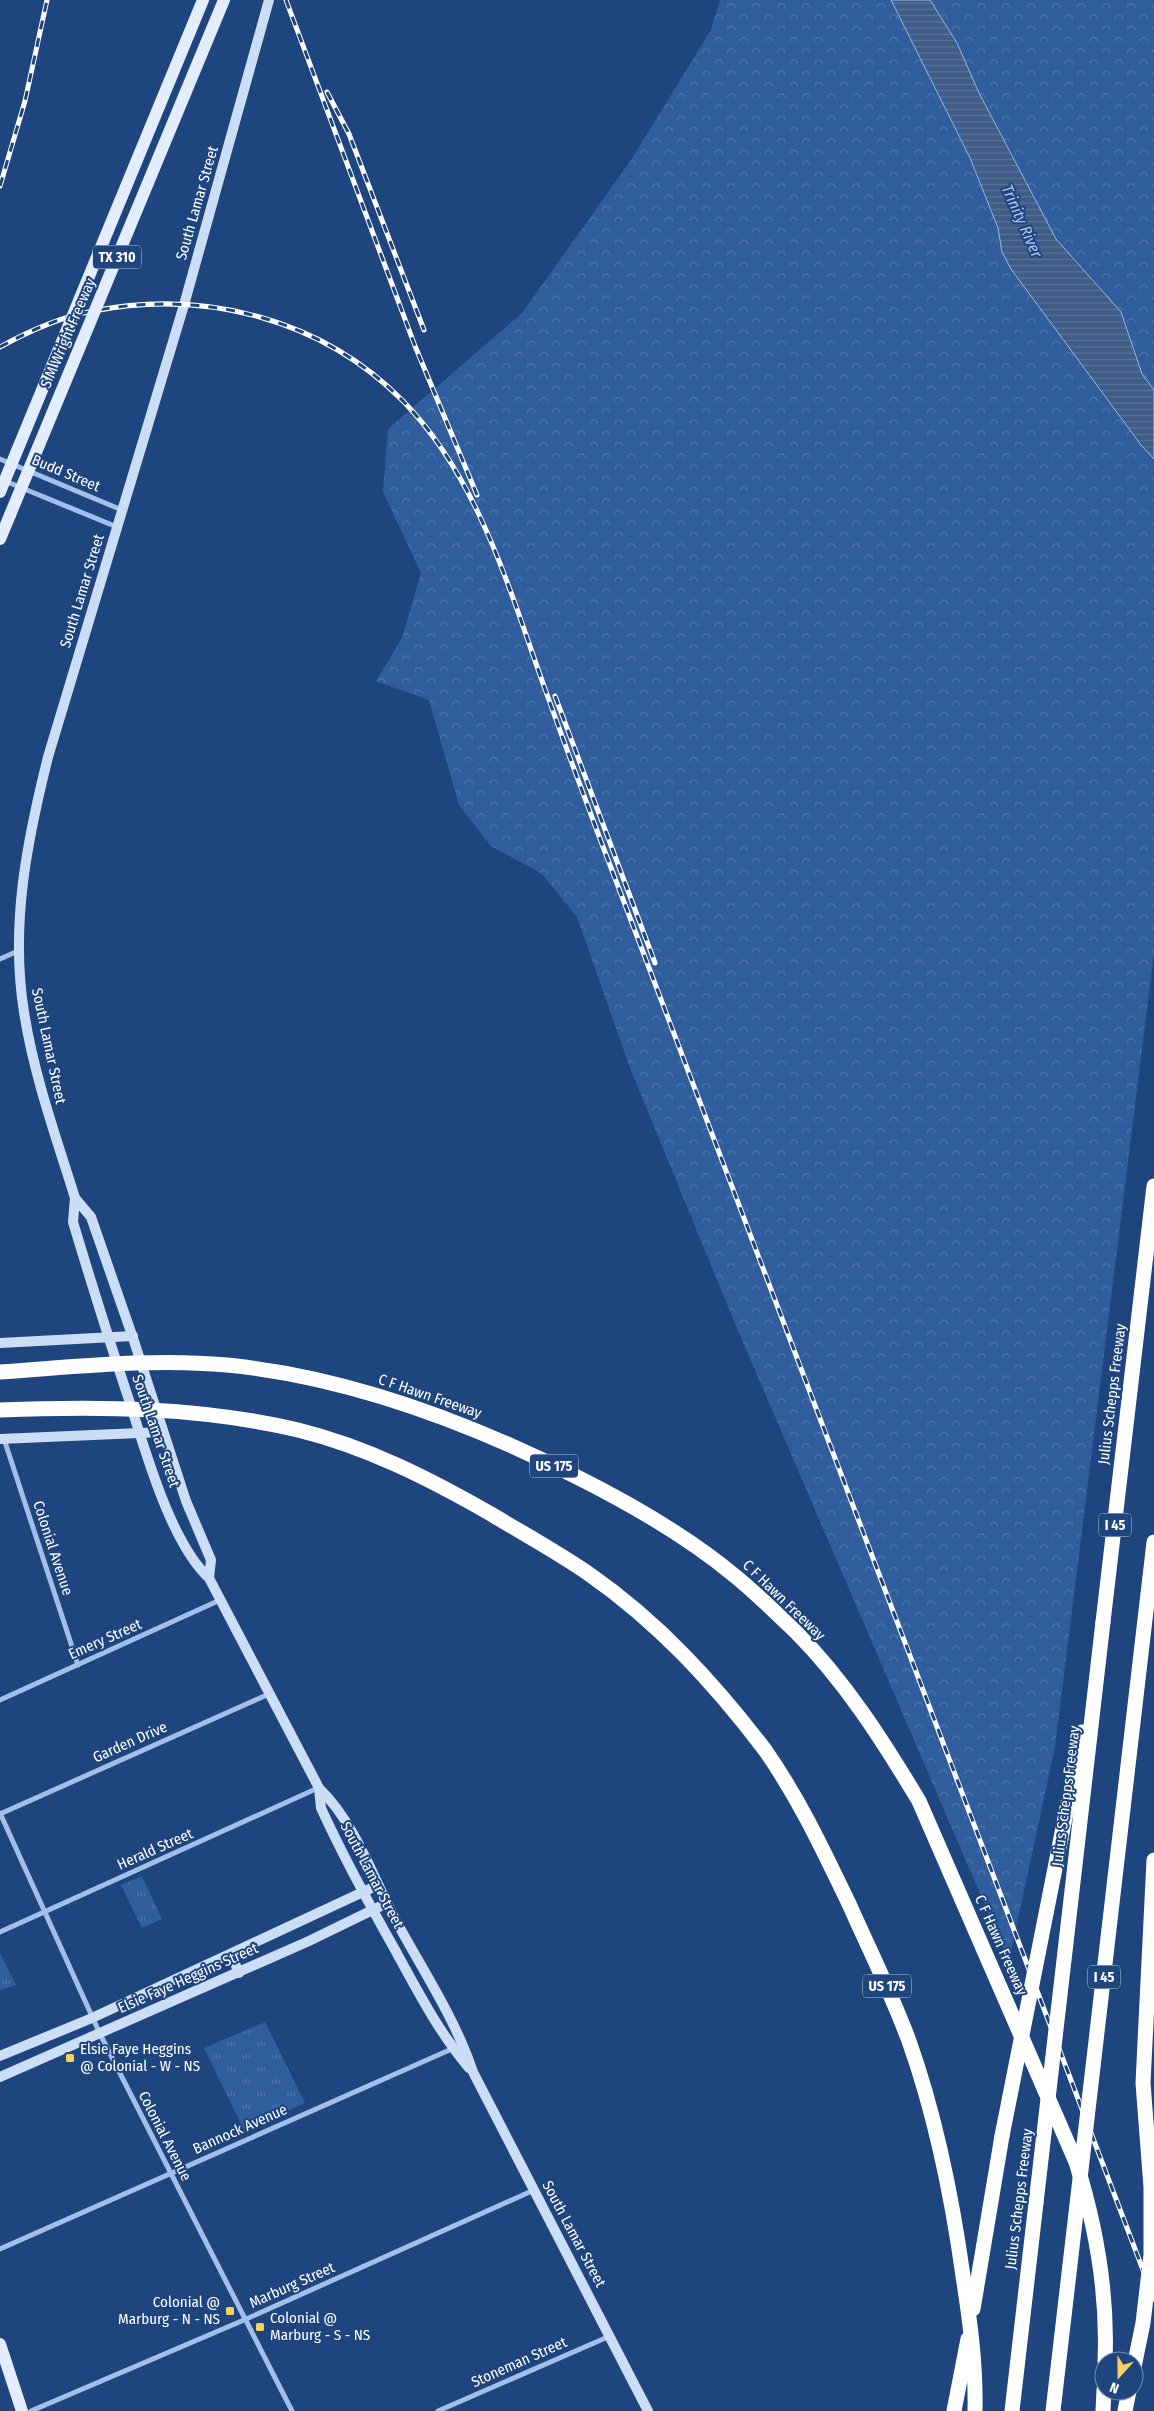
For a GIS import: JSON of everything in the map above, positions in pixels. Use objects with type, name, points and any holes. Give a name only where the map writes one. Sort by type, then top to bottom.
[{"type":"highway","name":"Julius Schepps Freeway","points":[[1012,2411],[1154,1186]]},
{"type":"highway","name":"C F Hawn Freeway","points":[[0,1372],[156,1362],[202,1363],[278,1372],[356,1390],[466,1426],[554,1466],[645,1514],[693,1545],[735,1576],[796,1633],[835,1677],[890,1751],[918,1801],[1076,2162],[1086,2195],[1097,2246],[1104,2297],[1106,2351]]},
{"type":"highway","name":"US 175","points":[[0,1410],[106,1408],[198,1413],[233,1418],[314,1435],[399,1465],[460,1496],[555,1552],[611,1590],[682,1652],[726,1700],[784,1778],[812,1826],[898,2014],[924,2086],[935,2127],[958,2242],[975,2358],[975,2411]]},
{"type":"highway","name":"I 45","points":[[1053,2411],[1154,1542]]},
{"type":"highway","points":[[954,2411],[966,2351],[1002,2136],[1103,1622]]},
{"type":"highway","points":[[1137,2351],[1143,2323],[1151,2255],[1151,2187],[1143,2083],[1154,1860]]},
{"type":"highway","points":[[961,2411],[966,2351]]},
{"type":"main road","name":"S M Wright Freeway","points":[[0,492],[203,0]]},
{"type":"main road","name":"S M Wright Freeway","points":[[0,540],[224,0]]},
{"type":"main road","name":"South Lamar Street","points":[[269,0],[186,297],[48,757],[30,832],[22,877],[18,951],[24,1012],[34,1060],[75,1198],[73,1222],[108,1338],[158,1488],[196,1566],[209,1578],[319,1788],[338,1810],[463,2044],[472,2072],[648,2411]]},
{"type":"main road","name":"South Lamar Street","points":[[75,1198],[91,1217],[133,1336],[189,1509],[210,1560],[209,1578]]},
{"type":"main road","points":[[0,1343],[133,1336]]},
{"type":"main road","points":[[2,1439],[163,1432]]},
{"type":"main road","name":"South Lamar Street","points":[[319,1788],[321,1808],[363,1892],[428,2011],[453,2049],[472,2072]]},
{"type":"main road","name":"Elsie Faye Heggins Street","points":[[0,2056],[92,2018],[378,1885]]},
{"type":"main road","name":"Elsie Faye Heggins Street","points":[[0,2077],[238,1972],[387,1903]]},
{"type":"main road","points":[[231,1954],[238,1972]]},
{"type":"main road","points":[[0,2344],[22,2411]]},
{"type":"street","name":"Budd Street","points":[[0,459],[122,510]]},
{"type":"street","name":"Budd Street","points":[[0,478],[117,527]]},
{"type":"street","points":[[0,959],[18,951]]},
{"type":"street","name":"Colonial Avenue","points":[[2,1439],[78,1665]]},
{"type":"street","name":"Emery Street","points":[[0,1700],[220,1600]]},
{"type":"street","name":"Garden Drive","points":[[0,1813],[269,1694]]},
{"type":"street","name":"Herald Street","points":[[0,1932],[319,1788]]},
{"type":"street","name":"Colonial Avenue","points":[[0,1813],[46,1911],[92,2018],[244,2320],[292,2411]]},
{"type":"street","name":"Bannock Avenue","points":[[0,2249],[463,2044]]},
{"type":"street","name":"Marburg Street","points":[[31,2411],[244,2320],[534,2190]]},
{"type":"street","name":"Stoneman Street","points":[[438,2411],[610,2336]]},
{"type":"green space","points":[[720,0],[1154,0],[1154,953],[1055,1747],[1009,1961],[736,1326],[630,1068],[577,917],[542,874],[491,846],[459,805],[429,700],[376,681],[402,638],[421,573],[383,492],[388,429],[522,313],[631,160],[711,30]]},
{"type":"green space","points":[[142,1876],[162,1919],[142,1928],[121,1885]]},
{"type":"green space","points":[[0,1953],[16,1985],[0,1990]]},
{"type":"green space","points":[[265,2022],[305,2103],[244,2130],[204,2048]]},
{"type":"water","name":"Trinity River","points":[[891,0],[930,0],[957,43],[979,93],[1056,239],[1121,312],[1142,374],[1154,390],[1154,459],[1141,445],[1011,269],[1002,252],[998,228],[970,158]]},
{"type":"railway","points":[[0,186],[25,101],[47,0]]},
{"type":"railway","points":[[286,0],[415,346],[477,495]]},
{"type":"railway","points":[[327,92],[349,134],[424,330]]},
{"type":"railway","points":[[0,347],[33,330],[69,317],[93,311],[135,305],[177,304],[219,308],[260,317],[299,331],[336,349],[371,373],[403,401],[429,432],[452,465],[472,500],[504,574],[610,864],[1154,2299]]},
{"type":"railway","points":[[555,696],[655,963]]},
{"type":"place","name":"Elsie Faye Heggins @ Colonial - W - NS","points":[[70,2058]]},
{"type":"place","name":"Colonial @ Marburg - N - NS","points":[[230,2311]]},
{"type":"place","name":"Colonial @ Marburg - S - NS","points":[[260,2327]]}]
